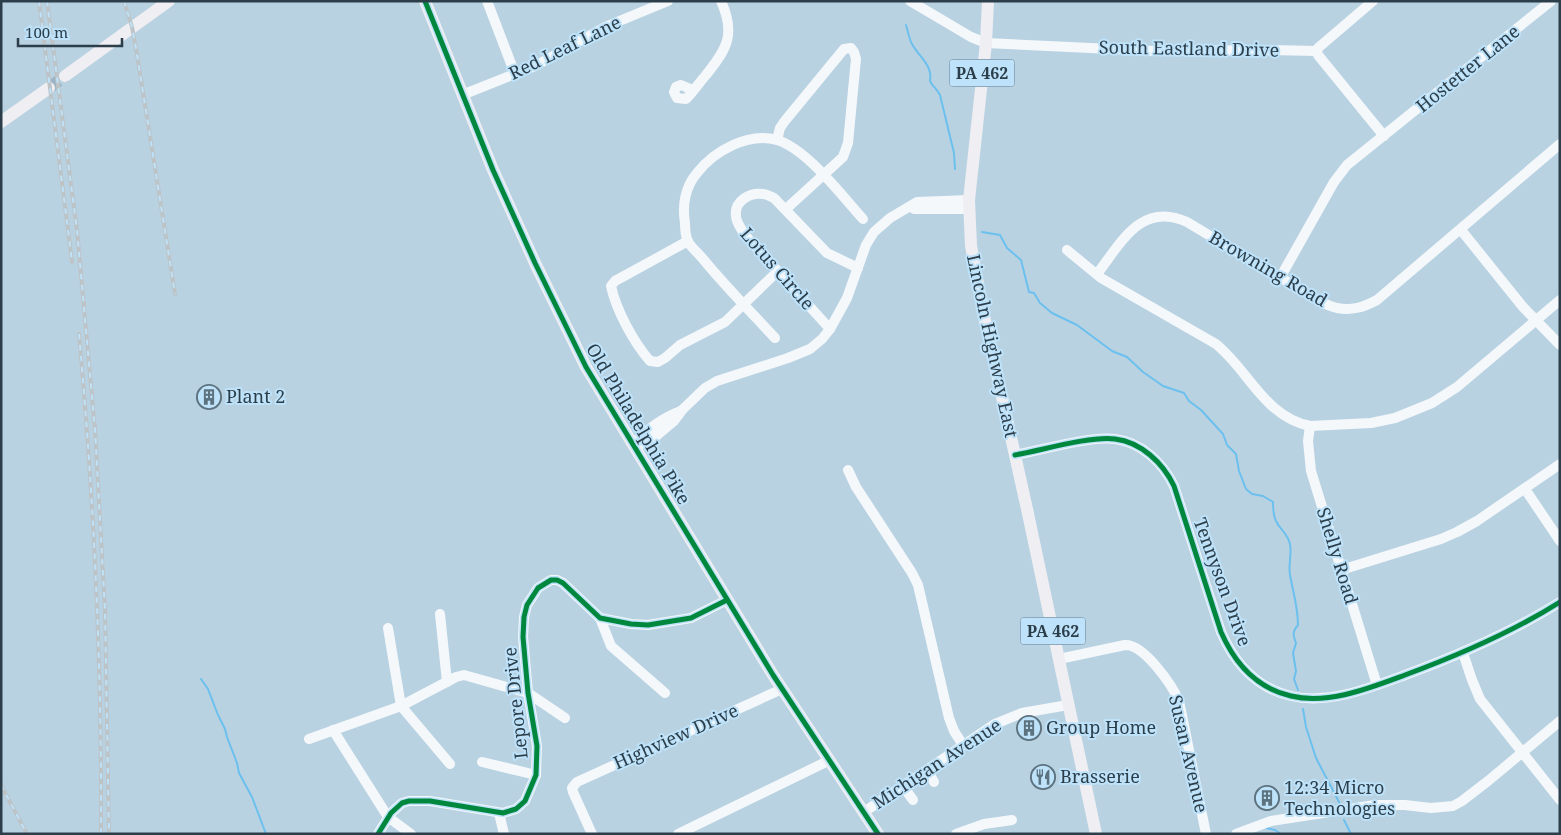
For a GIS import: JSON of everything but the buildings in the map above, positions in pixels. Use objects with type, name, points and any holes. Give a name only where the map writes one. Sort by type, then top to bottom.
[{"type":"main road","points":[[65,76],[169,1]]},
{"type":"main road","name":"Old Philadelphia Pike","points":[[425,1],[493,170],[572,340],[606,402],[782,689],[878,834]]},
{"type":"main road","name":"Lincoln Highway East","points":[[988,1],[986,43],[969,205],[971,246],[1096,834]]},
{"type":"main road","points":[[1,122],[49,88]]},
{"type":"street","points":[[486,1],[515,74]]},
{"type":"street","name":"Red Leaf Lane","points":[[462,95],[549,59],[605,27],[668,1]]},
{"type":"street","points":[[693,90],[716,62],[726,47],[730,35],[729,22],[721,1]]},
{"type":"street","points":[[910,1],[971,37],[986,43]]},
{"type":"street","points":[[1373,1],[1318,48],[1317,51],[1318,55],[1384,136]]},
{"type":"street","name":"Hostetter Lane","points":[[1280,278],[1339,176],[1358,156],[1552,1]]},
{"type":"street","name":"South Eastland Drive","points":[[986,43],[1154,51],[1317,51]]},
{"type":"street","points":[[777,140],[780,128],[784,122],[844,49],[851,48],[856,59],[848,143],[842,157],[786,209]]},
{"type":"street","points":[[775,338],[688,242],[684,203],[696,173],[720,152],[734,144],[768,139],[777,140],[792,147],[812,163],[863,219]]},
{"type":"street","name":"Browning Road","points":[[1097,274],[1134,226],[1147,219],[1171,216],[1187,222],[1280,278],[1333,306],[1348,309],[1357,308],[1377,300],[1560,144]]},
{"type":"street","name":"Lotus Circle","points":[[830,330],[744,234],[739,226],[736,215],[738,205],[744,198],[752,194],[765,194],[774,198],[827,253],[840,261],[858,268]]},
{"type":"street","points":[[633,445],[648,443],[674,421],[682,410],[705,388],[717,381],[810,349],[830,330],[847,298],[866,245],[874,232],[890,218],[906,209],[969,205]]},
{"type":"street","points":[[1461,230],[1535,321],[1560,345]]},
{"type":"street","points":[[688,242],[615,281],[611,286],[625,321],[650,362],[658,362],[680,346],[725,322],[778,271]]},
{"type":"street","points":[[1067,250],[1097,274],[1124,292],[1216,344],[1231,358],[1280,414],[1300,424],[1310,426],[1371,423],[1394,418],[1424,407],[1456,387],[1560,300]]},
{"type":"street","name":"Shelly Road","points":[[1310,426],[1308,450],[1311,471],[1377,685]]},
{"type":"street","name":"Tennyson Drive","points":[[1015,455],[1094,440],[1115,439],[1128,442],[1145,452],[1161,465],[1174,486],[1221,632],[1231,653],[1243,670],[1255,680],[1271,690],[1300,698],[1325,698],[1377,685],[1463,653],[1516,627],[1560,602]]},
{"type":"street","points":[[1341,570],[1441,539],[1457,532],[1477,521],[1560,464]]},
{"type":"street","points":[[848,470],[856,488],[907,565],[918,585],[949,718],[954,732],[963,745]]},
{"type":"street","points":[[1525,489],[1560,542]]},
{"type":"street","name":"Lepore Drive","points":[[499,813],[516,809],[525,801],[536,776],[537,746],[528,693],[523,637],[527,605],[538,588],[547,582],[557,580],[564,584],[600,618]]},
{"type":"street","points":[[664,693],[610,646],[600,618],[639,625],[677,621],[706,612],[727,600]]},
{"type":"street","points":[[440,614],[447,682]]},
{"type":"street","points":[[388,628],[401,706],[450,764]]},
{"type":"street","name":"Susan Avenue","points":[[1059,659],[1131,644],[1138,648],[1155,666],[1171,686],[1179,702],[1206,834]]},
{"type":"street","points":[[1463,653],[1480,699],[1560,800]]},
{"type":"street","points":[[309,739],[401,706],[456,676],[464,675],[528,693],[565,718]]},
{"type":"street","name":"Highview Drive","points":[[592,834],[573,792],[572,788],[576,782],[782,689]]},
{"type":"street","name":"Michigan Avenue","points":[[864,812],[982,731],[1008,718],[1037,710],[1068,705]]},
{"type":"street","points":[[1236,834],[1271,821],[1373,805],[1450,807],[1462,801],[1488,782],[1560,721]]},
{"type":"street","points":[[333,730],[388,817],[411,834]]},
{"type":"street","points":[[678,834],[830,760]]},
{"type":"street","points":[[482,762],[536,776]]},
{"type":"street","points":[[927,770],[934,782]]},
{"type":"street","points":[[904,786],[913,800]]},
{"type":"street","points":[[378,834],[388,817],[402,803],[416,800],[499,813],[504,834]]},
{"type":"street","points":[[956,834],[984,824],[1012,820]]},
{"type":"waterway","points":[[906,25],[911,42],[927,66],[930,81],[940,95],[954,153],[955,169]]},
{"type":"waterway","points":[[982,232],[1000,235],[1007,248],[1021,260],[1029,292],[1034,293],[1040,303],[1052,313],[1077,325],[1112,351],[1127,357],[1143,372],[1163,386],[1184,393],[1189,401],[1201,410],[1223,434],[1227,445],[1236,454],[1239,471],[1246,489],[1252,494],[1263,496],[1273,502],[1275,519],[1290,544],[1290,571],[1298,618],[1298,625],[1294,634],[1296,643],[1293,653],[1296,671],[1294,679],[1298,690]]},
{"type":"waterway","points":[[201,679],[208,689],[225,729],[239,773],[252,797],[266,834]]},
{"type":"waterway","points":[[1303,709],[1306,727],[1316,758],[1340,804]]},
{"type":"waterway","points":[[1344,820],[1351,834]]},
{"type":"waterway","points":[[1266,828],[1281,834]]},
{"type":"tunnel","points":[[49,88],[65,76]]},
{"type":"railway","points":[[39,1],[72,262]]},
{"type":"railway","points":[[47,1],[77,230],[95,430],[105,610],[109,834]]},
{"type":"railway","points":[[124,1],[136,48],[175,294]]},
{"type":"railway","points":[[79,334],[96,584],[101,834]]},
{"type":"railway","points":[[1,785],[27,834]]},
{"type":"cycle path","points":[[425,1],[493,170],[535,263],[586,367],[773,675],[878,834]]},
{"type":"cycle path","points":[[1015,455],[1079,441],[1104,439],[1115,439],[1134,444],[1150,455],[1164,469],[1174,486],[1221,632],[1227,644],[1240,664],[1257,681],[1291,696],[1305,698],[1334,697],[1378,685],[1484,643],[1523,624],[1560,602]]},
{"type":"cycle path","points":[[378,834],[391,813],[402,803],[409,801],[430,801],[503,813],[516,809],[525,801],[536,775],[537,746],[528,693],[523,637],[524,617],[527,605],[538,588],[551,580],[557,580],[563,583],[600,618],[631,624],[648,625],[691,618],[727,600]]},
{"type":"place","name":"Plant 2","points":[[209,397]]},
{"type":"place","name":"Group Home","points":[[1029,728]]},
{"type":"place","name":"Brasserie","points":[[1043,777]]},
{"type":"place","name":"12:34 Micro Technologies","points":[[1267,798]]}]
